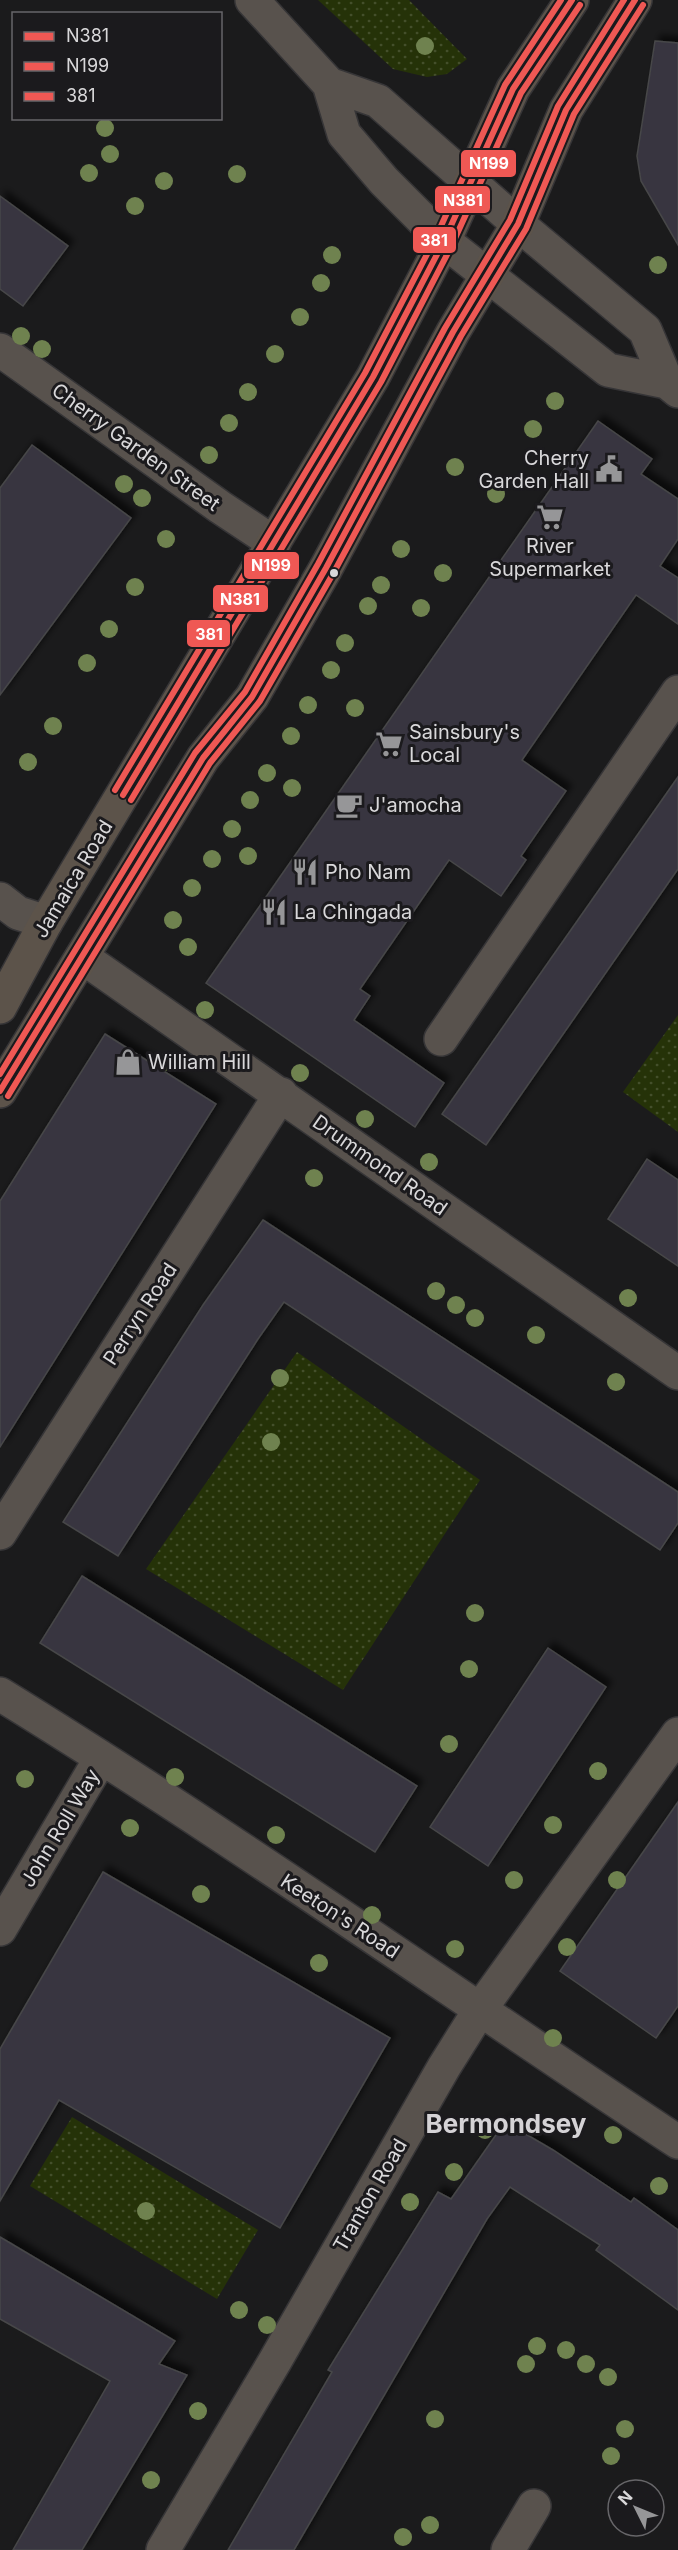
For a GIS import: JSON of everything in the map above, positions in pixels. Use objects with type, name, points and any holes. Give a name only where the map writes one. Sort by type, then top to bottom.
[{"type":"main road","name":"Jamaica Road","points":[[0,1007],[46,922],[377,369],[444,241],[513,89],[572,0]]},
{"type":"main road","points":[[0,1091],[203,758],[252,697],[327,567],[414,403],[518,224],[566,110],[635,0]]},
{"type":"street","points":[[252,0],[329,84],[344,134],[384,181],[444,241],[608,370],[673,387]]},
{"type":"street","points":[[329,84],[378,101],[518,224],[645,330],[673,387]]},
{"type":"street","name":"Cherry Garden Street","points":[[0,350],[210,501],[274,543]]},
{"type":"street","points":[[441,1039],[678,692]]},
{"type":"street","points":[[0,899],[18,913],[46,922]]},
{"type":"street","name":"Drummond Road","points":[[82,957],[678,1373]]},
{"type":"street","name":"Perryn Road","points":[[0,1533],[281,1094]]},
{"type":"street","name":"Keeton's Road","points":[[0,1694],[480,2008],[678,2142]]},
{"type":"street","name":"Tranton Road","points":[[163,2550],[480,2008],[678,1734]]},
{"type":"street","name":"John Roll Way","points":[[0,1929],[101,1758]]},
{"type":"street","points":[[508,2550],[534,2506]]},
{"type":"green space","points":[[318,0],[409,0],[467,59],[447,74],[427,77],[393,69]]},
{"type":"green space","points":[[678,1015],[678,1132],[623,1092]]},
{"type":"green space","points":[[297,1352],[480,1480],[343,1690],[146,1569]]},
{"type":"green space","points":[[72,2117],[258,2230],[217,2299],[30,2186]]},
{"type":"building","points":[[655,41],[678,43],[678,245],[641,181],[637,156]]},
{"type":"building","points":[[0,196],[68,246],[23,306],[0,289]]},
{"type":"building","points":[[598,421],[652,459],[641,474],[678,499],[678,539],[660,566],[678,578],[678,624],[636,595],[522,760],[566,791],[521,856],[526,860],[501,896],[449,860],[360,989],[370,996],[354,1020],[444,1083],[415,1127],[206,983]]},
{"type":"building","points":[[32,445],[131,518],[0,695],[0,488]]},
{"type":"building","points":[[678,777],[678,869],[486,1145],[442,1114]]},
{"type":"building","points":[[105,1034],[216,1104],[0,1447],[0,1201]]},
{"type":"building","points":[[647,1159],[678,1180],[678,1266],[608,1219]]},
{"type":"building","points":[[263,1220],[678,1492],[678,1523],[660,1550],[284,1302],[118,1556],[63,1522],[203,1305]]},
{"type":"building","points":[[82,1576],[417,1786],[375,1852],[40,1643]]},
{"type":"building","points":[[548,1648],[606,1687],[488,1866],[430,1827]]},
{"type":"building","points":[[678,1802],[678,2006],[656,2038],[560,1971]]},
{"type":"building","points":[[103,1872],[390,2038],[280,2228],[59,2100],[0,2201],[0,2049]]},
{"type":"building","points":[[505,2122],[553,2150],[631,2202],[634,2198],[678,2230],[678,2310],[596,2250],[600,2245],[510,2187],[487,2219],[294,2550],[228,2550],[332,2372],[328,2370],[438,2192],[451,2199]]},
{"type":"building","points":[[0,2237],[175,2341],[159,2364],[187,2375],[82,2550],[13,2550],[110,2381],[0,2319]]},
{"type":"transit line","name":"381","points":[[115,790],[365,373],[436,237],[505,85],[561,0]]},
{"type":"transit line","name":"N381","points":[[123,795],[373,377],[444,241],[513,89],[572,0]]},
{"type":"transit line","name":"381","points":[[0,1074],[195,753],[245,692],[318,564],[445,328],[510,220],[558,106],[624,0]]},
{"type":"transit line","name":"N381","points":[[0,1091],[203,758],[252,697],[326,568],[453,332],[518,224],[566,110],[635,0]]},
{"type":"transit line","name":"N199","points":[[131,800],[381,382],[452,245],[521,93],[580,5]]},
{"type":"transit line","name":"N199","points":[[8,1096],[210,763],[260,701],[334,572],[461,336],[526,229],[574,114],[643,5]]},
{"type":"place","name":"Cherry Garden Hall","points":[[609,469]]},
{"type":"place","name":"River Supermarket","points":[[550,517]]},
{"type":"place","name":"Sainsbury's Local","points":[[389,744]]},
{"type":"place","name":"J'amocha","points":[[349,805]]},
{"type":"place","name":"Pho Nam","points":[[305,872]]},
{"type":"place","name":"La Chingada","points":[[274,912]]},
{"type":"place","name":"William Hill","points":[[128,1062]]},
{"type":"district","name":"Bermondsey","points":[[506,2124]]}]
